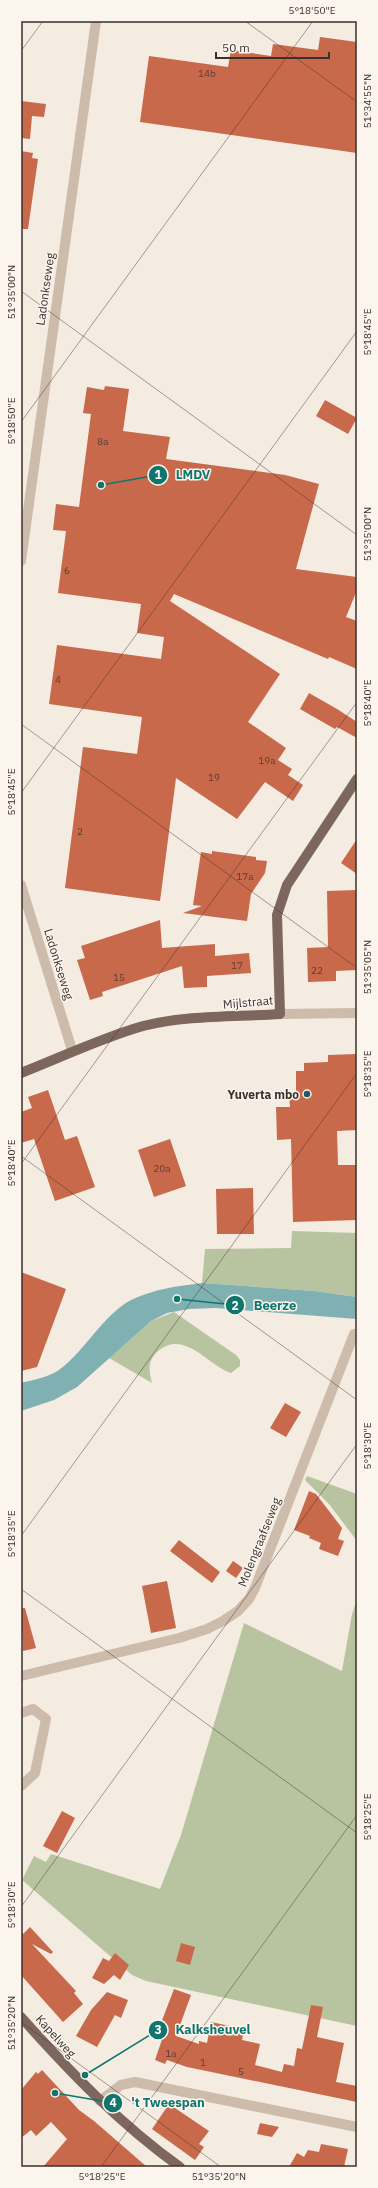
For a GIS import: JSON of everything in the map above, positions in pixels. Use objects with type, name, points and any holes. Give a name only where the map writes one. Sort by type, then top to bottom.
[{"type":"main road","name":"Mijlstraat","points":[[21,1073],[72,1050],[144,1026],[173,1020],[280,1014],[277,915],[287,885],[357,779]]},
{"type":"main road","name":"Kapelweg","points":[[21,2018],[100,2101],[126,2125],[180,2167]]},
{"type":"street","name":"Ladonkseweg","points":[[21,562],[96,21]]},
{"type":"street","name":"Ladonkseweg","points":[[21,885],[72,1050]]},
{"type":"street","points":[[280,1014],[357,1013]]},
{"type":"street","name":"Molengraafseweg","points":[[21,1676],[179,1638],[223,1621],[238,1610],[255,1588],[354,1334]]},
{"type":"street","points":[[21,1714],[33,1709],[46,1719],[35,1773],[22,1784]]},
{"type":"street","points":[[100,2101],[122,2085],[135,2082],[357,2127]]},
{"type":"green space","points":[[292,1231],[357,1233],[357,1297],[314,1291],[202,1283],[205,1249],[291,1248]]},
{"type":"green space","points":[[174,1312],[236,1355],[240,1360],[240,1366],[231,1373],[222,1369],[195,1350],[177,1344],[167,1346],[157,1352],[152,1359],[150,1363],[150,1371],[152,1383],[109,1358],[151,1321]]},
{"type":"green space","points":[[307,1476],[357,1494],[357,1541],[329,1504],[305,1480]]},
{"type":"green space","points":[[357,1599],[357,2026],[146,1981],[132,1975],[22,1880],[34,1856],[46,1862],[51,1854],[160,1889],[181,1835],[244,1623],[342,1671],[352,1614]]},
{"type":"water","points":[[202,1283],[314,1291],[357,1297],[357,1319],[215,1308],[189,1309],[167,1313],[151,1321],[77,1387],[54,1400],[21,1411],[21,1383],[46,1376],[59,1370],[121,1307],[131,1300],[148,1293]]},
{"type":"building","points":[[320,37],[357,42],[357,153],[140,122],[149,56],[228,67],[231,50],[271,56],[273,44],[318,50]]},
{"type":"building","points":[[21,101],[46,104],[44,117],[32,116],[30,139],[21,138]]},
{"type":"building","points":[[21,151],[33,153],[32,158],[38,159],[28,229],[21,229]]},
{"type":"building","points":[[105,386],[129,389],[123,431],[170,437],[166,459],[285,475],[319,484],[296,569],[357,577],[357,590],[346,617],[357,621],[357,669],[329,657],[328,659],[174,594],[170,601],[280,674],[248,722],[286,748],[278,760],[292,769],[288,775],[303,785],[293,801],[265,782],[237,819],[176,778],[160,901],[65,888],[83,747],[137,754],[142,717],[49,704],[57,645],[161,659],[164,637],[137,633],[141,604],[58,593],[66,531],[53,530],[56,504],[79,507],[91,414],[83,413],[87,387],[104,390]]},
{"type":"building","points":[[325,400],[357,418],[348,434],[316,416]]},
{"type":"building","points":[[309,693],[357,722],[357,738],[337,727],[335,729],[300,709]]},
{"type":"building","points":[[357,839],[357,874],[341,863]]},
{"type":"building","points":[[212,851],[256,857],[256,860],[267,861],[265,873],[251,894],[247,921],[183,913],[202,906],[193,905],[201,852],[212,854]]},
{"type":"building","points":[[357,890],[357,970],[336,971],[336,981],[308,982],[307,948],[328,947],[327,891]]},
{"type":"building","points":[[160,920],[162,948],[215,944],[215,956],[249,953],[251,973],[207,976],[207,987],[184,988],[182,966],[102,992],[103,996],[90,1000],[77,960],[85,958],[81,946]]},
{"type":"building","points":[[357,1054],[357,1130],[337,1131],[338,1165],[357,1165],[357,1220],[293,1222],[291,1139],[277,1140],[276,1107],[290,1107],[289,1096],[296,1096],[296,1071],[304,1071],[304,1063],[328,1062],[328,1055]]},
{"type":"building","points":[[48,1090],[65,1140],[77,1136],[95,1187],[55,1201],[34,1139],[21,1143],[21,1112],[32,1108],[28,1097]]},
{"type":"building","points":[[170,1139],[186,1186],[154,1197],[138,1150]]},
{"type":"building","points":[[253,1188],[254,1234],[217,1234],[216,1189]]},
{"type":"building","points":[[21,1272],[66,1289],[37,1367],[21,1371]]},
{"type":"building","points":[[285,1403],[301,1412],[286,1437],[270,1428]]},
{"type":"building","points":[[309,1491],[316,1494],[342,1528],[338,1539],[344,1541],[338,1556],[319,1549],[321,1543],[309,1538],[310,1536],[294,1530]]},
{"type":"building","points":[[179,1540],[220,1572],[212,1583],[170,1551]]},
{"type":"building","points":[[233,1561],[243,1568],[236,1578],[226,1571]]},
{"type":"building","points":[[167,1581],[176,1628],[151,1633],[142,1586]]},
{"type":"building","points":[[21,1608],[25,1608],[36,1648],[23,1651]]},
{"type":"building","points":[[62,1811],[75,1818],[57,1853],[43,1846]]},
{"type":"building","points":[[30,1927],[53,1952],[51,1954],[32,1944],[76,1991],[74,1993],[83,2004],[63,2022],[21,1975],[21,1931],[23,1934]]},
{"type":"building","points":[[181,1943],[195,1947],[190,1965],[176,1961]]},
{"type":"building","points":[[115,1953],[129,1965],[120,1980],[114,1975],[104,1984],[92,1978],[103,1958],[109,1961]]},
{"type":"building","points":[[174,1989],[191,1995],[176,2036],[199,2044],[199,2041],[207,2043],[211,2022],[244,2029],[242,2040],[260,2044],[255,2065],[282,2072],[284,2064],[294,2066],[297,2048],[302,2049],[311,2005],[323,2007],[317,2037],[344,2043],[336,2082],[357,2086],[357,2102],[187,2067],[167,2060],[165,2064],[155,2060],[167,2025],[161,2023]]},
{"type":"building","points":[[107,1992],[128,2000],[121,2018],[115,2015],[97,2047],[76,2036],[91,2010]]},
{"type":"building","points":[[42,2070],[79,2110],[94,2121],[147,2167],[43,2167],[67,2139],[51,2122],[36,2136],[31,2130],[21,2138],[21,2090],[36,2072],[38,2074]]},
{"type":"building","points":[[169,2104],[209,2131],[199,2144],[204,2147],[195,2160],[152,2129]]},
{"type":"building","points":[[260,2123],[279,2127],[272,2137],[257,2134]]},
{"type":"building","points":[[321,2144],[348,2149],[344,2167],[289,2167],[297,2153],[304,2157],[308,2150],[319,2152]]},
{"type":"place","name":"LMDV","points":[[101,485]]},
{"type":"place","name":"Yuverta mbo","points":[[307,1094]]},
{"type":"place","name":"Beerze","points":[[177,1299]]},
{"type":"place","name":"Kalksheuvel","points":[[85,2075]]},
{"type":"place","name":"'t Tweespan","points":[[55,2093]]}]
